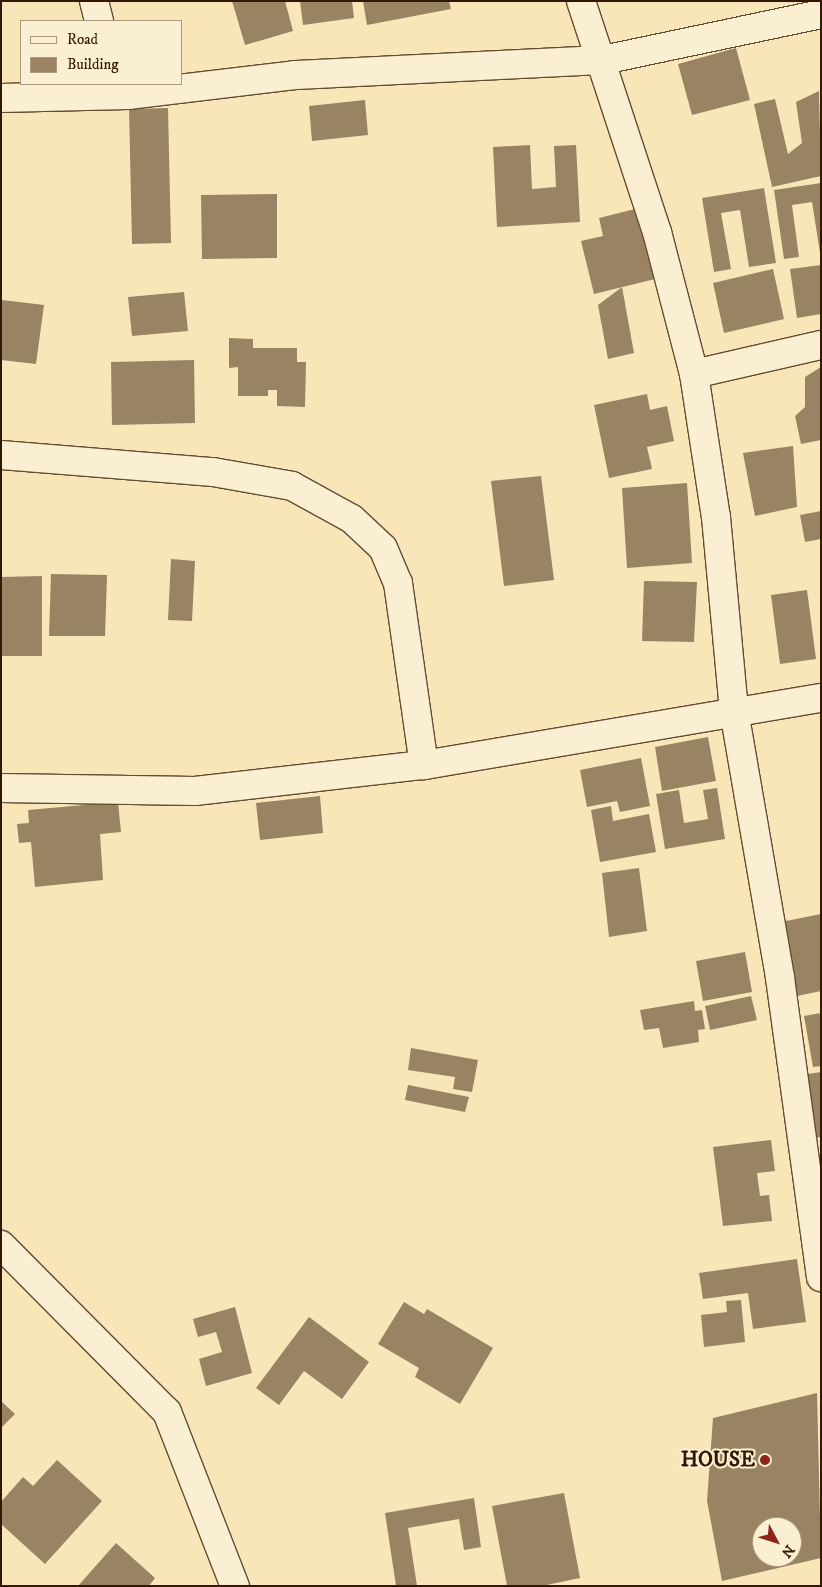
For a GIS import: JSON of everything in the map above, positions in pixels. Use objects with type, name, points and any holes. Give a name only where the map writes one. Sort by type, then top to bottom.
[{"type":"street","points":[[94,1],[100,20]]},
{"type":"street","points":[[581,1],[603,60],[657,232],[694,374],[716,517],[734,711],[780,978],[821,1277]]},
{"type":"street","points":[[182,84],[295,75],[603,60],[821,14]]},
{"type":"street","points":[[1,98],[174,85]]},
{"type":"street","points":[[694,374],[821,345]]},
{"type":"street","points":[[1,455],[213,472],[292,486],[352,519],[383,548],[398,583],[424,765]]},
{"type":"street","points":[[1,788],[194,791],[424,765],[734,711],[821,698]]},
{"type":"street","points":[[1,1244],[167,1412],[235,1586]]},
{"type":"building","points":[[232,1],[285,1],[293,31],[245,45]]},
{"type":"building","points":[[300,1],[352,1],[354,18],[303,25]]},
{"type":"building","points":[[363,1],[449,1],[451,9],[367,25]]},
{"type":"building","points":[[736,48],[750,100],[692,115],[678,64]]},
{"type":"building","points":[[819,91],[821,176],[772,187],[754,104],[775,99],[788,154],[802,143],[796,102]]},
{"type":"building","points":[[365,100],[368,135],[312,141],[309,106]]},
{"type":"building","points":[[168,108],[171,243],[132,244],[129,109]]},
{"type":"building","points":[[530,145],[532,189],[556,187],[554,146],[576,145],[580,222],[497,227],[493,147]]},
{"type":"building","points":[[821,183],[821,259],[812,202],[792,205],[799,257],[784,259],[774,190]]},
{"type":"building","points":[[764,188],[776,263],[749,267],[740,210],[721,213],[731,269],[714,272],[702,198]]},
{"type":"building","points":[[277,194],[277,258],[202,259],[201,195]]},
{"type":"building","points":[[639,208],[655,279],[594,294],[581,241],[603,236],[599,218]]},
{"type":"building","points":[[821,265],[821,314],[797,318],[790,269]]},
{"type":"building","points":[[773,269],[784,319],[724,333],[713,283]]},
{"type":"building","points":[[622,287],[634,353],[608,359],[598,305]]},
{"type":"building","points":[[184,292],[188,331],[132,336],[128,297]]},
{"type":"building","points":[[2,300],[44,305],[36,364],[1,360]]},
{"type":"building","points":[[229,338],[253,339],[253,348],[297,348],[297,362],[306,362],[305,407],[277,406],[277,390],[268,390],[268,396],[238,396],[238,367],[229,368]]},
{"type":"building","points":[[194,360],[195,423],[112,425],[111,362]]},
{"type":"building","points":[[821,367],[821,440],[801,444],[795,416],[805,407],[805,377]]},
{"type":"building","points":[[647,394],[650,410],[667,406],[674,441],[647,447],[652,469],[609,478],[594,405]]},
{"type":"building","points":[[793,446],[797,507],[755,516],[743,453]]},
{"type":"building","points":[[541,476],[554,580],[504,586],[491,481]]},
{"type":"building","points":[[687,483],[692,563],[627,568],[622,488]]},
{"type":"building","points":[[821,511],[821,539],[805,542],[800,515]]},
{"type":"building","points":[[171,559],[195,561],[192,621],[168,620]]},
{"type":"building","points":[[51,574],[107,575],[105,636],[49,636]]},
{"type":"building","points":[[42,576],[42,656],[1,656],[1,577]]},
{"type":"building","points":[[644,581],[697,582],[694,642],[642,641]]},
{"type":"building","points":[[807,590],[816,659],[780,664],[771,595]]},
{"type":"building","points":[[708,737],[716,781],[662,791],[655,747]]},
{"type":"building","points":[[641,758],[650,806],[620,812],[617,801],[587,807],[580,770]]},
{"type":"building","points":[[717,788],[725,839],[665,849],[656,794],[679,790],[684,823],[708,819],[703,790]]},
{"type":"building","points":[[320,796],[323,833],[260,840],[256,803]]},
{"type":"building","points":[[118,802],[121,832],[100,834],[103,880],[35,887],[31,842],[19,843],[17,824],[29,823],[28,810]]},
{"type":"building","points":[[611,806],[613,821],[649,814],[656,852],[600,862],[591,810]]},
{"type":"building","points":[[639,868],[647,931],[609,937],[602,873]]},
{"type":"building","points":[[821,914],[821,991],[797,996],[781,922]]},
{"type":"building","points":[[745,952],[752,992],[703,1001],[696,961]]},
{"type":"building","points":[[751,996],[757,1020],[710,1030],[705,1006]]},
{"type":"building","points":[[694,1001],[695,1011],[702,1010],[705,1029],[698,1030],[699,1042],[663,1048],[659,1028],[644,1030],[640,1010]]},
{"type":"building","points":[[821,1013],[821,1066],[813,1067],[804,1016]]},
{"type":"building","points":[[411,1048],[478,1060],[472,1092],[453,1089],[455,1077],[408,1070]]},
{"type":"building","points":[[821,1072],[821,1137],[810,1139],[801,1075]]},
{"type":"building","points":[[408,1085],[469,1097],[465,1112],[405,1100]]},
{"type":"building","points":[[771,1140],[775,1171],[757,1173],[760,1196],[769,1195],[772,1221],[723,1226],[713,1147]]},
{"type":"building","points":[[797,1259],[806,1322],[753,1329],[748,1293],[703,1299],[699,1273]]},
{"type":"building","points":[[741,1300],[745,1342],[704,1347],[701,1315],[727,1312],[726,1301]]},
{"type":"building","points":[[404,1302],[424,1314],[427,1309],[493,1348],[460,1404],[415,1377],[419,1368],[378,1344]]},
{"type":"building","points":[[235,1307],[252,1373],[206,1386],[199,1359],[222,1352],[216,1332],[198,1337],[193,1319]]},
{"type":"building","points":[[309,1317],[369,1362],[342,1399],[304,1371],[279,1405],[256,1388]]},
{"type":"building","name":"HOUSE","points":[[817,1393],[821,1558],[802,1562],[802,1517],[752,1517],[752,1567],[782,1567],[722,1581],[707,1501],[713,1418]]},
{"type":"building","points":[[1,1401],[15,1414],[1,1428]]},
{"type":"building","points":[[57,1460],[102,1501],[45,1564],[1,1524],[1,1502],[23,1477],[33,1486]]},
{"type":"building","points":[[564,1493],[580,1578],[542,1586],[507,1586],[492,1506]]},
{"type":"building","points":[[474,1498],[481,1547],[464,1550],[459,1519],[408,1528],[417,1586],[396,1586],[385,1513]]},
{"type":"building","points":[[116,1543],[155,1578],[149,1586],[78,1586]]},
{"type":"place","name":"HOUSE","points":[[765,1460]]}]
